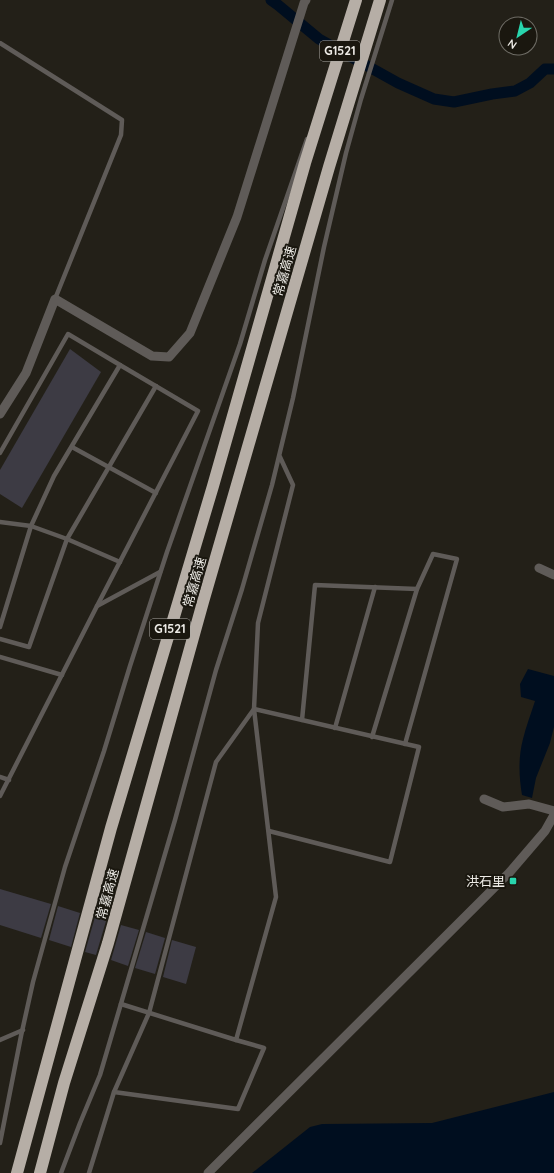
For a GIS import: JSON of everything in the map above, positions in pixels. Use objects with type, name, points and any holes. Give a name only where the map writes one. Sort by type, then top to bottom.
[{"type":"highway","name":"常嘉高速","points":[[17,1173],[111,828],[213,486],[303,170],[356,0]]},
{"type":"highway","name":"常嘉高速","points":[[40,1173],[64,1084],[108,943],[205,594],[329,167],[380,0]]},
{"type":"street","points":[[0,414],[26,373],[55,299],[152,356],[169,357],[190,333],[237,217],[305,2]]},
{"type":"street","points":[[539,568],[554,575]]},
{"type":"street","points":[[484,799],[504,807],[529,804],[554,811]]},
{"type":"street","points":[[208,1173],[509,873],[545,831],[554,815]]},
{"type":"lane","points":[[61,1173],[100,1074],[173,828],[216,670],[242,589],[272,485],[294,398],[324,247],[346,153],[392,0]]},
{"type":"lane","points":[[0,43],[122,120],[121,135],[55,299]]},
{"type":"lane","points":[[0,1143],[22,1030],[65,867],[104,751],[160,572],[240,344],[265,260],[300,157],[328,87]]},
{"type":"lane","points":[[0,453],[68,334],[198,411],[0,796]]},
{"type":"lane","points":[[0,627],[32,526],[54,476],[120,365]]},
{"type":"lane","points":[[0,640],[29,647],[68,539],[156,386]]},
{"type":"lane","points":[[72,447],[156,493]]},
{"type":"lane","points":[[236,1040],[276,898],[254,709],[258,623],[293,485],[279,456]]},
{"type":"lane","points":[[0,522],[32,526],[68,539],[120,562]]},
{"type":"lane","points":[[372,737],[417,589],[433,554],[457,559],[405,744]]},
{"type":"lane","points":[[98,606],[160,572]]},
{"type":"lane","points":[[302,720],[315,585],[417,589]]},
{"type":"lane","points":[[335,728],[375,587]]},
{"type":"lane","points":[[0,657],[62,675]]},
{"type":"lane","points":[[254,709],[419,748],[390,862],[268,831]]},
{"type":"lane","points":[[89,1173],[114,1092],[149,1013],[216,762],[254,709]]},
{"type":"lane","points":[[0,777],[9,780]]},
{"type":"lane","points":[[114,1092],[238,1109],[264,1048],[121,1004]]},
{"type":"lane","points":[[0,1040],[22,1030]]},
{"type":"water","points":[[528,669],[554,676],[554,727],[550,743],[536,778],[532,798],[522,795],[520,774],[521,746],[535,701],[521,697],[520,684]]},
{"type":"water","points":[[554,1092],[554,1173],[252,1173],[310,1127],[322,1124],[432,1123]]},
{"type":"building","points":[[70,349],[101,372],[22,508],[0,494],[0,470]]},
{"type":"building","points":[[0,889],[51,904],[41,938],[0,925]]},
{"type":"building","points":[[58,906],[80,913],[71,947],[49,940]]},
{"type":"building","points":[[95,917],[106,921],[96,955],[85,952]]},
{"type":"building","points":[[121,925],[139,930],[128,966],[111,960]]},
{"type":"building","points":[[146,932],[165,938],[155,974],[135,968]]},
{"type":"building","points":[[172,940],[196,947],[186,984],[163,977]]},
{"type":"waterway","points":[[271,0],[319,39],[398,83],[434,99],[454,102],[515,91],[530,83],[545,69],[554,69]]},
{"type":"place","name":"洪石里","points":[[513,881]]}]
